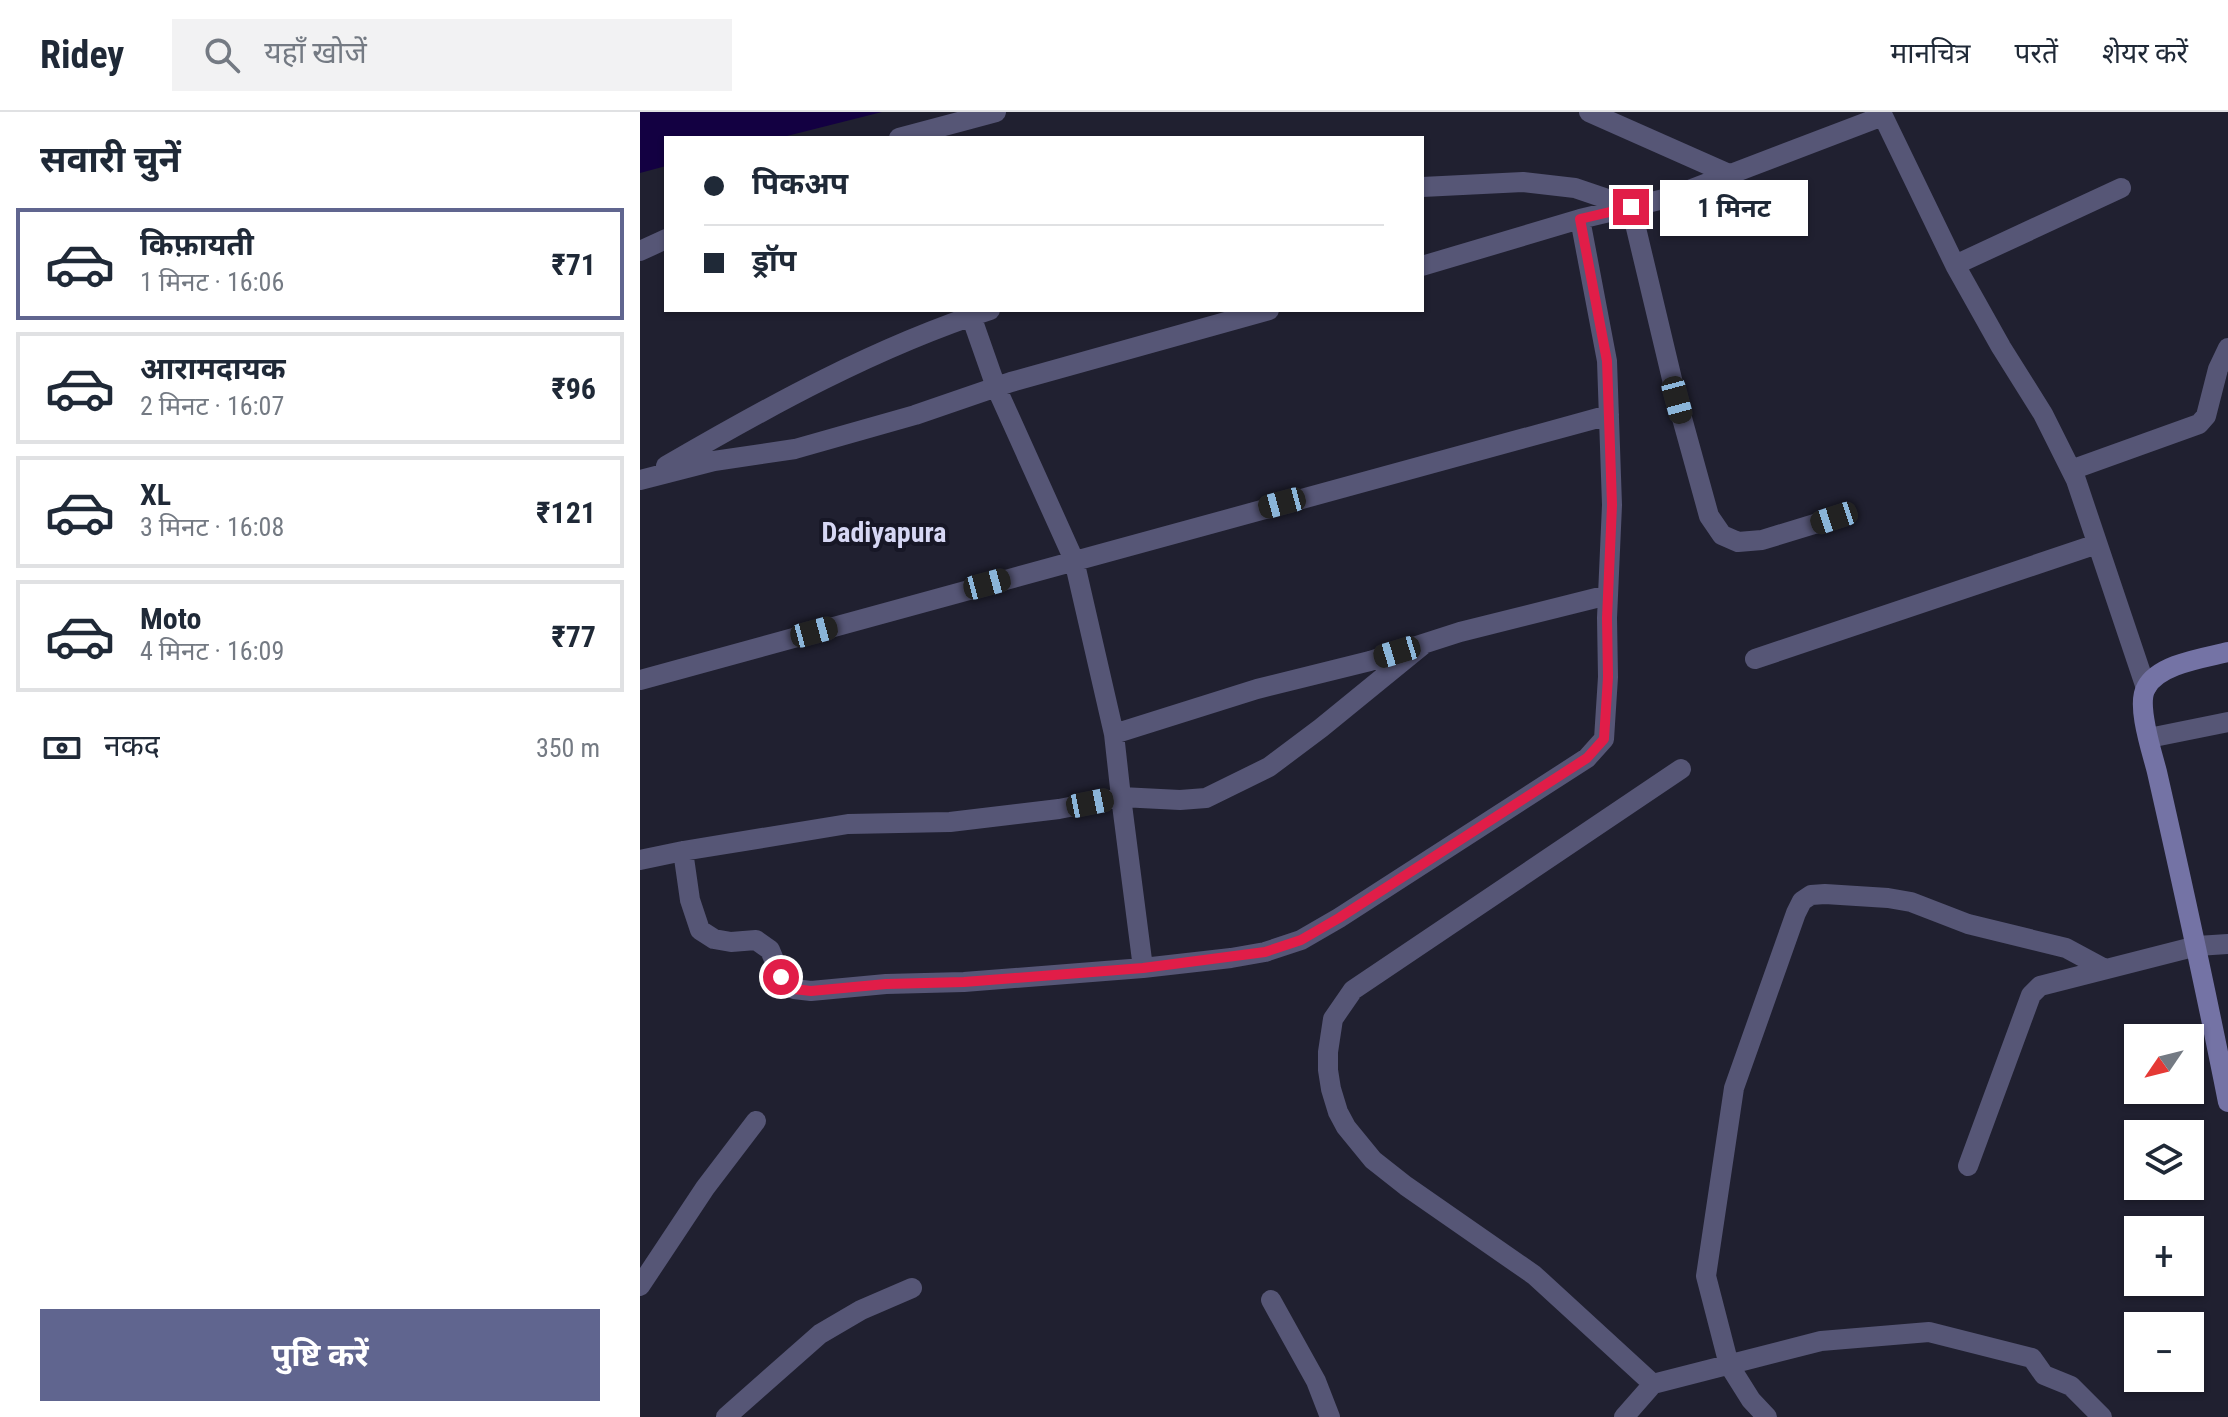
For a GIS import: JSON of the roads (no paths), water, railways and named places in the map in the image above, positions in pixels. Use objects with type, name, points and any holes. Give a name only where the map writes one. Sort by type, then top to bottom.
[{"type":"main road","points":[[2228,652],[2176,666],[2155,677],[2142,699],[2228,1102]]},
{"type":"street","points":[[908,136],[996,112]]},
{"type":"street","points":[[1589,112],[1731,175]]},
{"type":"street","points":[[1424,265],[1580,219],[1668,198],[1882,114],[1955,265],[2043,414],[2071,470],[2146,688]]},
{"type":"street","points":[[1424,187],[1523,182],[1575,188],[1631,207]]},
{"type":"street","points":[[1955,265],[2121,188]]},
{"type":"street","points":[[1631,207],[1677,400],[1709,516],[1722,535],[1738,542],[1762,540],[1834,518]]},
{"type":"street","points":[[683,851],[690,900],[700,930],[714,939],[731,942],[756,940],[770,950],[781,977],[794,989],[811,991],[886,984],[964,982],[1143,968],[1265,952],[1301,940],[1587,758],[1604,739],[1612,505],[1607,361],[1580,219]]},
{"type":"street","points":[[640,251],[664,240]]},
{"type":"street","points":[[643,479],[731,428],[859,362],[977,312],[996,387],[1074,560],[1114,734],[1143,968]]},
{"type":"street","points":[[643,479],[714,461],[795,449],[915,415],[996,387],[1262,312]]},
{"type":"street","points":[[2071,470],[2199,424],[2206,416],[2218,369],[2228,348]]},
{"type":"street","points":[[640,680],[1609,415]]},
{"type":"street","points":[[1755,659],[2097,544]]},
{"type":"street","points":[[1114,734],[1257,689],[1370,661],[1460,632],[1608,595]]},
{"type":"street","points":[[640,860],[848,824],[950,822],[1059,809],[1121,797],[1206,798],[1269,767],[1424,644]]},
{"type":"street","points":[[2149,738],[2228,722]]},
{"type":"street","points":[[1653,1384],[1534,1275],[1373,1160],[1338,1112],[1328,1070],[1328,1052],[1333,1019],[1353,990],[1681,769]]},
{"type":"street","points":[[1767,1417],[1751,1400],[1729,1365],[1706,1276],[1734,1088],[1802,901],[1811,895],[1825,894],[1911,902],[1968,924],[2066,948],[2105,969]]},
{"type":"street","points":[[1968,1166],[2031,995],[2040,986],[2197,946],[2228,944]]},
{"type":"street","points":[[640,1286],[705,1188],[756,1121]]},
{"type":"street","points":[[726,1417],[820,1334],[861,1310],[912,1288]]},
{"type":"street","points":[[1271,1300],[1316,1381],[1330,1417]]},
{"type":"street","points":[[1624,1417],[1653,1384],[1821,1341],[1929,1332],[2032,1358],[2044,1375],[2071,1386],[2102,1417]]},
{"type":"district","name":"Dadiyapura","points":[[884,532]]}]
